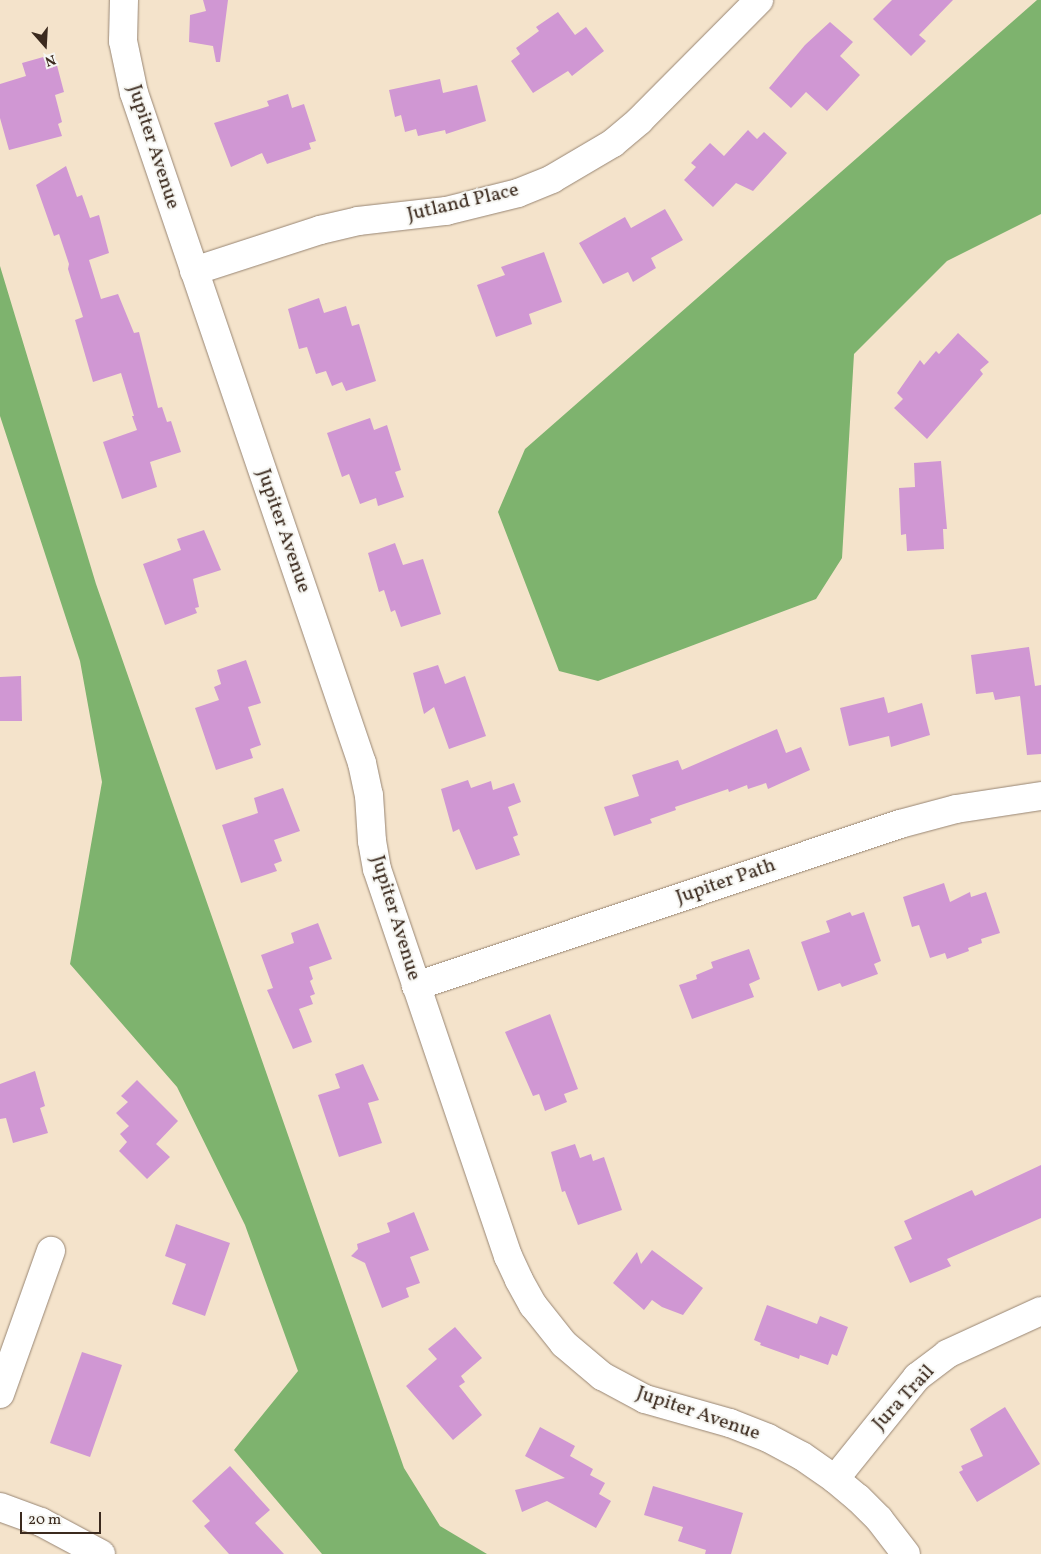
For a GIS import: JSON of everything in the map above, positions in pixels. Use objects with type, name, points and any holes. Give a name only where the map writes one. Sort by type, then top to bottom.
[{"type":"street","name":"Jupiter Avenue","points":[[124,0],[123,41],[128,71],[194,271],[362,763],[369,795],[372,841],[377,869],[508,1256],[533,1305],[564,1344],[602,1376],[645,1399],[730,1423],[768,1438],[802,1456],[836,1479],[879,1519],[906,1554]]},
{"type":"street","name":"Jutland Place","points":[[194,271],[320,230],[358,221],[446,211],[518,193],[552,179],[612,142],[640,120],[759,0]]},
{"type":"street","name":"Jupiter Path","points":[[416,986],[900,824],[956,809],[1041,796]]},
{"type":"street","points":[[0,1394],[51,1251]]},
{"type":"street","name":"Jura Trail","points":[[836,1479],[917,1377],[947,1354],[1041,1311]]},
{"type":"street","points":[[0,1507],[42,1522],[101,1554]]},
{"type":"green space","points":[[1037,0],[1041,0],[1041,214],[947,261],[854,354],[842,558],[816,599],[598,681],[559,671],[498,512],[525,449]]},
{"type":"green space","points":[[0,266],[96,584],[404,1468],[440,1526],[487,1554],[322,1554],[234,1450],[298,1371],[245,1225],[177,1087],[70,964],[102,782],[80,661],[0,416]]},
{"type":"building","points":[[203,0],[228,0],[220,62],[216,62],[213,46],[189,42],[190,15],[206,11]]},
{"type":"building","points":[[892,0],[953,0],[919,35],[926,41],[911,56],[873,19]]},
{"type":"building","points":[[558,12],[575,35],[586,27],[604,51],[572,76],[568,71],[533,93],[511,61],[520,54],[516,48],[539,31],[536,27]]},
{"type":"building","points":[[830,22],[853,42],[840,56],[860,75],[827,111],[806,92],[791,108],[769,88],[805,45]]},
{"type":"building","points":[[54,54],[64,92],[55,95],[62,122],[58,124],[62,136],[9,150],[0,118],[0,84],[26,76],[22,63]]},
{"type":"building","points":[[440,79],[443,93],[477,85],[486,121],[446,134],[445,130],[418,136],[416,129],[405,132],[401,115],[395,117],[389,90]]},
{"type":"building","points":[[288,94],[292,108],[304,104],[316,141],[309,143],[311,149],[267,164],[262,153],[231,167],[214,123],[269,106],[267,101]]},
{"type":"building","points":[[748,130],[757,139],[764,132],[787,153],[753,191],[736,183],[713,207],[684,180],[696,167],[691,163],[710,143],[724,156]]},
{"type":"building","points":[[66,166],[77,197],[82,195],[90,218],[99,215],[109,253],[89,260],[101,299],[118,294],[134,333],[139,332],[158,408],[162,407],[167,422],[171,421],[181,452],[150,462],[157,487],[122,499],[103,442],[137,430],[132,416],[134,416],[121,373],[93,382],[75,320],[83,317],[68,269],[69,264],[59,234],[54,236],[36,185]]},
{"type":"building","points":[[665,209],[683,240],[651,258],[656,268],[633,282],[628,272],[603,284],[579,243],[625,217],[631,228]]},
{"type":"building","points":[[544,252],[562,302],[529,314],[532,324],[496,337],[477,285],[505,275],[501,267]]},
{"type":"building","points":[[319,298],[324,313],[346,306],[352,326],[359,324],[376,381],[346,391],[342,382],[332,386],[326,371],[316,374],[307,347],[299,349],[288,309]]},
{"type":"building","points":[[958,333],[989,362],[980,370],[983,374],[927,439],[894,408],[903,399],[897,393],[920,360],[924,365],[936,351],[939,354]]},
{"type":"building","points":[[370,418],[374,430],[387,425],[401,470],[395,472],[404,497],[378,506],[376,498],[360,504],[349,474],[342,477],[327,433]]},
{"type":"building","points":[[941,461],[947,529],[943,529],[944,549],[907,551],[906,534],[901,535],[899,488],[915,487],[914,463]]},
{"type":"building","points":[[204,530],[221,570],[193,579],[199,607],[195,608],[197,613],[165,625],[143,564],[181,550],[177,539]]},
{"type":"building","points":[[395,543],[403,565],[423,559],[441,614],[401,627],[395,610],[391,612],[384,590],[379,592],[368,553]]},
{"type":"building","points":[[1029,647],[1035,686],[1041,685],[1041,754],[1027,755],[1020,696],[995,700],[993,692],[976,694],[971,655]]},
{"type":"building","points":[[246,660],[261,703],[248,707],[261,745],[250,749],[253,758],[216,770],[195,708],[219,700],[214,687],[221,684],[217,670]]},
{"type":"building","points":[[438,665],[445,684],[465,676],[486,736],[449,749],[434,707],[424,714],[413,673]]},
{"type":"building","points":[[21,676],[22,721],[0,721],[0,677]]},
{"type":"building","points":[[884,697],[888,713],[922,703],[930,735],[891,747],[889,736],[849,746],[840,708]]},
{"type":"building","points":[[777,729],[786,753],[801,747],[810,770],[768,789],[766,783],[748,789],[747,785],[729,792],[728,789],[675,807],[676,810],[650,819],[652,823],[614,836],[604,807],[639,796],[632,775],[678,760],[682,770]]},
{"type":"building","points":[[468,780],[471,788],[491,781],[493,790],[514,783],[521,802],[508,807],[518,835],[513,837],[520,855],[476,870],[459,829],[453,832],[441,789]]},
{"type":"building","points":[[283,788],[300,831],[274,840],[282,861],[274,864],[277,871],[241,883],[222,825],[258,813],[254,798]]},
{"type":"building","points":[[944,883],[950,902],[970,892],[971,897],[986,892],[1000,933],[981,939],[982,943],[968,948],[969,951],[947,959],[945,953],[930,958],[919,925],[912,927],[903,897]]},
{"type":"building","points":[[850,912],[852,916],[864,912],[881,961],[874,964],[878,974],[842,987],[840,983],[818,991],[801,942],[830,932],[826,921]]},
{"type":"building","points":[[318,923],[332,959],[309,967],[313,979],[310,981],[315,994],[310,996],[313,1004],[299,1009],[312,1042],[293,1049],[267,990],[273,988],[261,955],[294,943],[291,933]]},
{"type":"building","points":[[749,949],[760,979],[749,984],[754,997],[692,1019],[679,985],[697,979],[696,975],[713,968],[711,962]]},
{"type":"building","points":[[550,1014],[578,1089],[564,1094],[567,1102],[545,1111],[539,1094],[533,1096],[505,1032]]},
{"type":"building","points":[[363,1064],[379,1100],[368,1103],[382,1143],[339,1157],[318,1095],[340,1088],[335,1074]]},
{"type":"building","points":[[35,1071],[45,1106],[40,1108],[48,1133],[13,1143],[6,1118],[0,1119],[0,1084]]},
{"type":"building","points":[[137,1080],[178,1121],[156,1144],[170,1157],[147,1179],[119,1151],[127,1142],[120,1134],[129,1126],[116,1113],[128,1102],[121,1096]]},
{"type":"building","points":[[575,1144],[580,1158],[591,1154],[593,1161],[604,1157],[622,1210],[578,1225],[565,1191],[562,1192],[551,1152]]},
{"type":"building","points":[[1041,1165],[1041,1218],[947,1259],[951,1266],[910,1283],[894,1247],[912,1239],[904,1221],[972,1190],[975,1196]]},
{"type":"building","points":[[414,1212],[429,1250],[410,1257],[420,1283],[406,1288],[409,1297],[382,1308],[365,1263],[351,1256],[358,1249],[357,1244],[390,1232],[387,1223]]},
{"type":"building","points":[[176,1224],[230,1243],[205,1316],[172,1304],[186,1264],[165,1256]]},
{"type":"building","points":[[652,1250],[703,1288],[683,1315],[662,1307],[652,1300],[644,1310],[613,1283],[637,1252],[641,1264]]},
{"type":"building","points":[[767,1305],[817,1324],[820,1316],[848,1327],[837,1356],[832,1354],[828,1365],[800,1355],[799,1359],[760,1345],[761,1343],[754,1340]]},
{"type":"building","points":[[455,1327],[482,1358],[461,1376],[465,1382],[459,1386],[482,1415],[453,1440],[406,1386],[437,1359],[428,1349]]},
{"type":"building","points":[[82,1352],[122,1365],[90,1457],[50,1443]]},
{"type":"building","points":[[1005,1407],[1040,1464],[977,1502],[959,1472],[963,1470],[961,1466],[983,1456],[970,1429]]},
{"type":"building","points":[[540,1427],[575,1446],[570,1456],[593,1469],[590,1475],[605,1483],[599,1494],[611,1501],[596,1528],[547,1501],[522,1512],[515,1490],[565,1478],[525,1456]]},
{"type":"building","points":[[230,1466],[270,1510],[255,1523],[284,1554],[229,1554],[204,1526],[210,1521],[192,1501]]},
{"type":"building","points":[[653,1486],[743,1513],[731,1554],[705,1554],[706,1550],[678,1541],[683,1527],[644,1515]]}]
